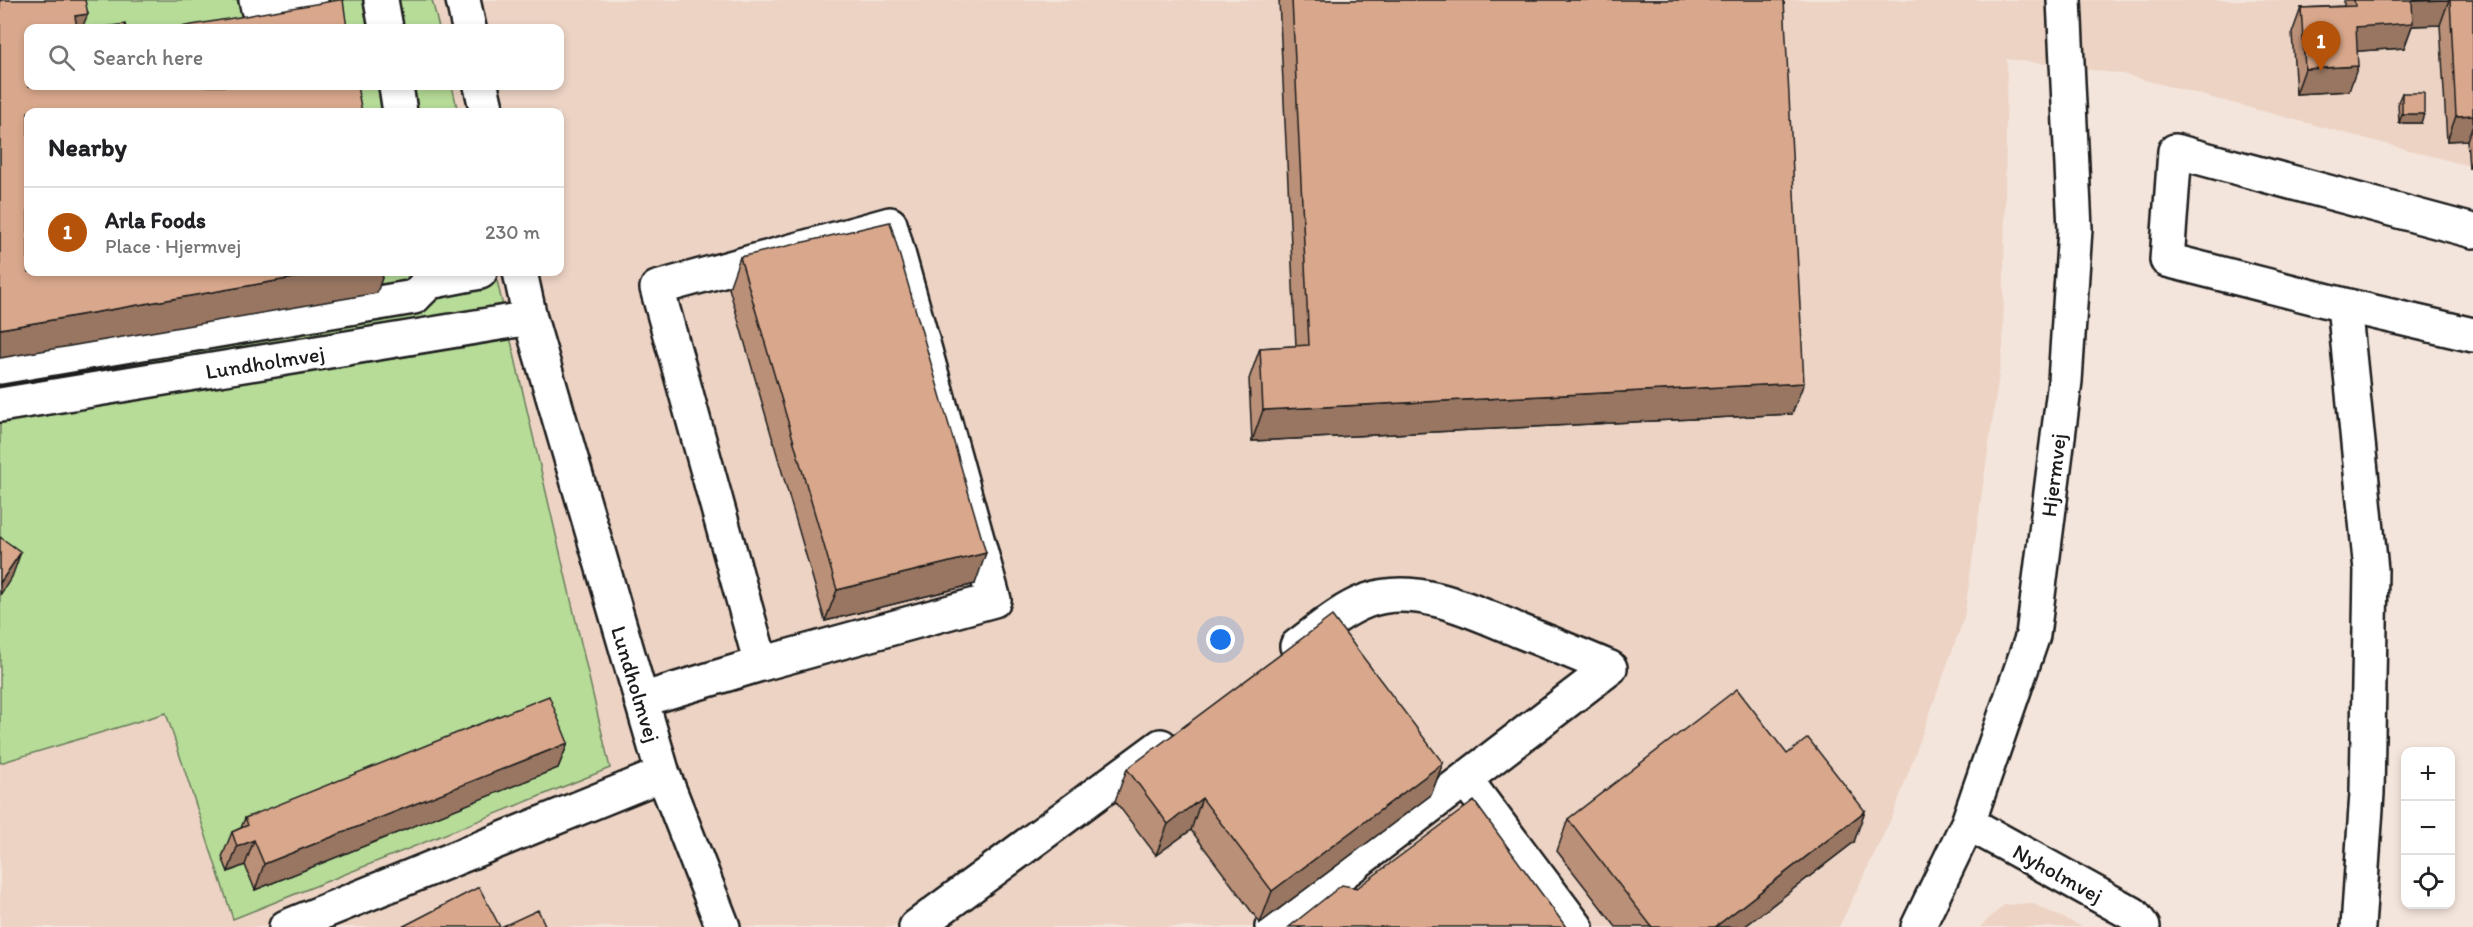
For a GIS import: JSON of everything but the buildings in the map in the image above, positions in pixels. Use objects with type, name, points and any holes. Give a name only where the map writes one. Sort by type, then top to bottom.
[{"type":"street","points":[[256,0],[258,9],[311,0]]},
{"type":"street","points":[[381,0],[385,24]]},
{"type":"street","points":[[464,0],[469,24]]},
{"type":"street","name":"Hjermvej","points":[[1918,927],[1968,823],[2033,635],[2065,381],[2075,229],[2064,0]]},
{"type":"street","points":[[397,90],[399,108]]},
{"type":"street","points":[[482,90],[486,108]]},
{"type":"street","points":[[2473,231],[2175,152],[2167,260],[2473,335]]},
{"type":"street","points":[[641,700],[761,664],[994,600],[890,224],[657,288],[761,664]]},
{"type":"street","name":"Lundholmvej","points":[[521,276],[530,318],[663,774],[723,927]]},
{"type":"street","points":[[0,367],[414,297],[428,277]]},
{"type":"street","points":[[2344,305],[2372,570],[2367,793],[2358,927]]},
{"type":"street","name":"Lundholmvej","points":[[0,405],[530,318]]},
{"type":"street","points":[[1269,666],[1346,610],[1368,600],[1389,596],[1413,596],[1455,603],[1610,668],[1272,927]]},
{"type":"street","points":[[916,927],[1184,730]]},
{"type":"street","name":"Lundholmvej","points":[[286,927],[663,774]]},
{"type":"street","points":[[1465,779],[1576,927]]},
{"type":"street","name":"Nyholmvej","points":[[1968,823],[2133,914],[2143,927]]},
{"type":"shaded area","points":[[0,0],[2473,0],[2473,167],[2122,74],[2007,59],[2003,347],[1964,618],[1893,815],[1839,927],[0,927]]},
{"type":"shaded area","points":[[2031,903],[2083,927],[1980,927],[2004,905]]},
{"type":"green space","points":[[0,0],[432,0],[438,24],[24,24],[24,90],[453,90],[457,108],[24,108],[24,276],[496,276],[610,768],[233,919],[166,713],[0,763]]},
{"type":"place","name":"Arla Foods","points":[[2321,71]]}]
